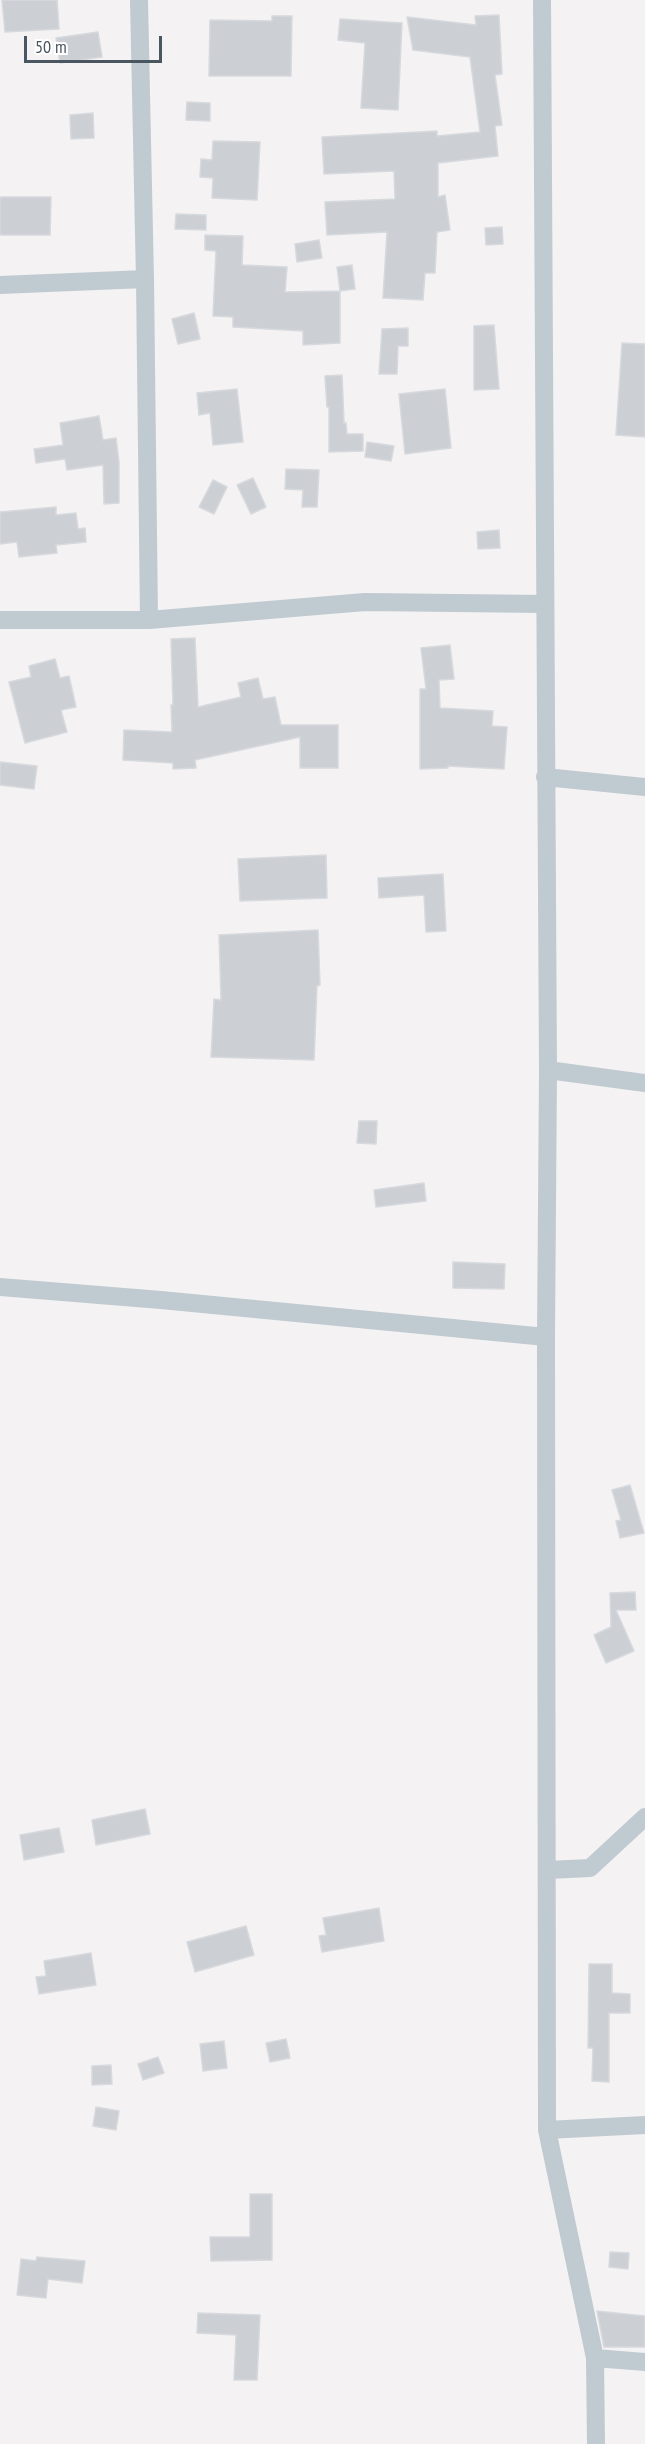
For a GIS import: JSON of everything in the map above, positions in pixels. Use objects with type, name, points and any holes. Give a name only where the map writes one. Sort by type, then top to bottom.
[{"type":"street","points":[[139,0],[149,620]]},
{"type":"street","points":[[542,0],[548,1070],[546,1337],[548,2130],[595,2358],[596,2444]]},
{"type":"street","points":[[0,285],[145,279]]},
{"type":"street","points":[[0,620],[149,620],[365,602],[545,604]]},
{"type":"street","points":[[545,777],[645,788]]},
{"type":"street","points":[[548,1070],[645,1083]]},
{"type":"street","points":[[0,1287],[546,1337]]},
{"type":"street","points":[[548,1870],[590,1868],[645,1817]]},
{"type":"street","points":[[548,2130],[645,2125]]},
{"type":"street","points":[[595,2358],[645,2362]]},
{"type":"building","points":[[2,0],[57,0],[59,29],[5,32]]},
{"type":"building","points":[[499,15],[502,74],[495,75],[502,125],[495,126],[498,156],[438,163],[438,197],[445,195],[450,230],[437,232],[435,273],[425,273],[423,300],[383,298],[387,232],[327,235],[325,202],[395,199],[394,171],[324,174],[322,137],[437,131],[437,136],[480,132],[470,57],[413,50],[407,17],[476,25],[475,16]]},
{"type":"building","points":[[272,16],[292,16],[291,76],[209,76],[210,20],[272,21]]},
{"type":"building","points":[[340,19],[402,23],[398,110],[361,108],[365,43],[338,40]]},
{"type":"building","points":[[98,32],[102,57],[60,63],[56,38]]},
{"type":"building","points":[[187,102],[210,103],[210,121],[186,120]]},
{"type":"building","points":[[93,113],[94,138],[71,139],[70,115]]},
{"type":"building","points":[[213,141],[260,142],[257,200],[212,198],[213,178],[200,177],[201,159],[212,160]]},
{"type":"building","points":[[0,197],[51,197],[50,235],[0,235]]},
{"type":"building","points":[[176,214],[206,215],[206,230],[175,229]]},
{"type":"building","points":[[502,227],[503,244],[486,245],[485,228]]},
{"type":"building","points":[[205,235],[243,236],[242,265],[287,267],[285,292],[340,291],[340,343],[303,345],[303,331],[233,327],[233,317],[213,316],[216,251],[205,250]]},
{"type":"building","points":[[319,240],[322,258],[297,262],[295,244]]},
{"type":"building","points":[[352,265],[355,289],[340,291],[337,267]]},
{"type":"building","points":[[194,313],[200,339],[178,344],[172,319]]},
{"type":"building","points":[[494,325],[499,389],[474,390],[474,326]]},
{"type":"building","points":[[408,328],[408,346],[398,346],[397,374],[379,374],[382,329]]},
{"type":"building","points":[[622,343],[645,344],[645,437],[616,435]]},
{"type":"building","points":[[342,375],[344,423],[346,423],[347,434],[363,434],[363,451],[329,452],[329,407],[327,407],[325,376]]},
{"type":"building","points":[[237,389],[243,442],[213,445],[210,413],[199,415],[197,393]]},
{"type":"building","points":[[445,389],[451,448],[405,454],[399,394]]},
{"type":"building","points":[[99,416],[103,440],[116,438],[119,462],[119,503],[104,504],[103,465],[67,470],[65,459],[36,463],[34,449],[63,445],[60,423]]},
{"type":"building","points":[[367,442],[394,446],[391,461],[365,457]]},
{"type":"building","points":[[286,469],[319,470],[317,507],[302,507],[303,490],[285,489]]},
{"type":"building","points":[[253,478],[266,507],[251,514],[237,485]]},
{"type":"building","points":[[213,480],[227,487],[214,514],[199,507]]},
{"type":"building","points":[[56,507],[56,515],[76,513],[78,529],[85,528],[86,542],[56,545],[57,553],[19,557],[17,542],[0,544],[0,512]]},
{"type":"building","points":[[499,530],[500,548],[478,549],[477,532]]},
{"type":"building","points":[[195,638],[198,707],[241,697],[238,683],[258,678],[263,699],[275,697],[281,725],[338,725],[338,768],[300,768],[300,737],[195,760],[196,768],[173,769],[173,763],[123,760],[124,730],[172,732],[171,639]]},
{"type":"building","points":[[450,645],[454,679],[439,680],[440,708],[493,711],[492,726],[507,727],[504,769],[448,766],[448,768],[420,769],[420,689],[426,689],[421,648]]},
{"type":"building","points":[[55,659],[60,678],[69,676],[76,707],[61,710],[67,732],[25,743],[9,682],[31,677],[29,666]]},
{"type":"building","points":[[0,762],[37,766],[34,789],[0,785]]},
{"type":"building","points":[[326,855],[327,898],[240,901],[238,859]]},
{"type":"building","points":[[443,874],[446,931],[426,932],[424,895],[379,898],[378,878]]},
{"type":"building","points":[[318,930],[320,985],[317,986],[314,1060],[211,1057],[214,999],[221,1000],[219,935]]},
{"type":"building","points":[[359,1121],[377,1121],[376,1144],[357,1143]]},
{"type":"building","points":[[424,1183],[426,1201],[376,1207],[374,1190]]},
{"type":"building","points":[[453,1262],[505,1264],[504,1289],[453,1288]]},
{"type":"building","points":[[630,1485],[644,1533],[620,1538],[616,1521],[621,1520],[612,1490]]},
{"type":"building","points":[[635,1592],[636,1610],[616,1610],[634,1651],[606,1663],[594,1635],[611,1627],[610,1593]]},
{"type":"building","points":[[145,1809],[150,1834],[96,1845],[92,1820]]},
{"type":"building","points":[[59,1828],[64,1852],[24,1860],[20,1835]]},
{"type":"building","points":[[379,1908],[384,1941],[322,1952],[319,1936],[326,1935],[323,1918]]},
{"type":"building","points":[[246,1926],[254,1955],[195,1972],[187,1942]]},
{"type":"building","points":[[91,1953],[96,1985],[39,1994],[36,1977],[46,1976],[44,1961]]},
{"type":"building","points":[[589,1964],[612,1964],[612,1993],[630,1994],[630,2013],[609,2013],[609,2082],[592,2081],[593,2048],[588,2048]]},
{"type":"building","points":[[286,2039],[290,2058],[270,2062],[266,2043]]},
{"type":"building","points":[[224,2041],[227,2068],[203,2071],[200,2044]]},
{"type":"building","points":[[158,2057],[164,2073],[143,2080],[138,2064]]},
{"type":"building","points":[[111,2065],[112,2084],[92,2085],[92,2066]]},
{"type":"building","points":[[96,2107],[119,2111],[116,2130],[93,2126]]},
{"type":"building","points":[[250,2194],[272,2194],[272,2260],[211,2261],[210,2237],[250,2237]]},
{"type":"building","points":[[610,2252],[629,2253],[628,2269],[609,2267]]},
{"type":"building","points":[[37,2257],[85,2261],[82,2283],[48,2279],[46,2298],[17,2295],[21,2259],[36,2261]]},
{"type":"building","points":[[597,2311],[645,2316],[645,2347],[604,2347]]},
{"type":"building","points":[[198,2313],[260,2315],[257,2380],[234,2380],[236,2335],[197,2333]]}]
